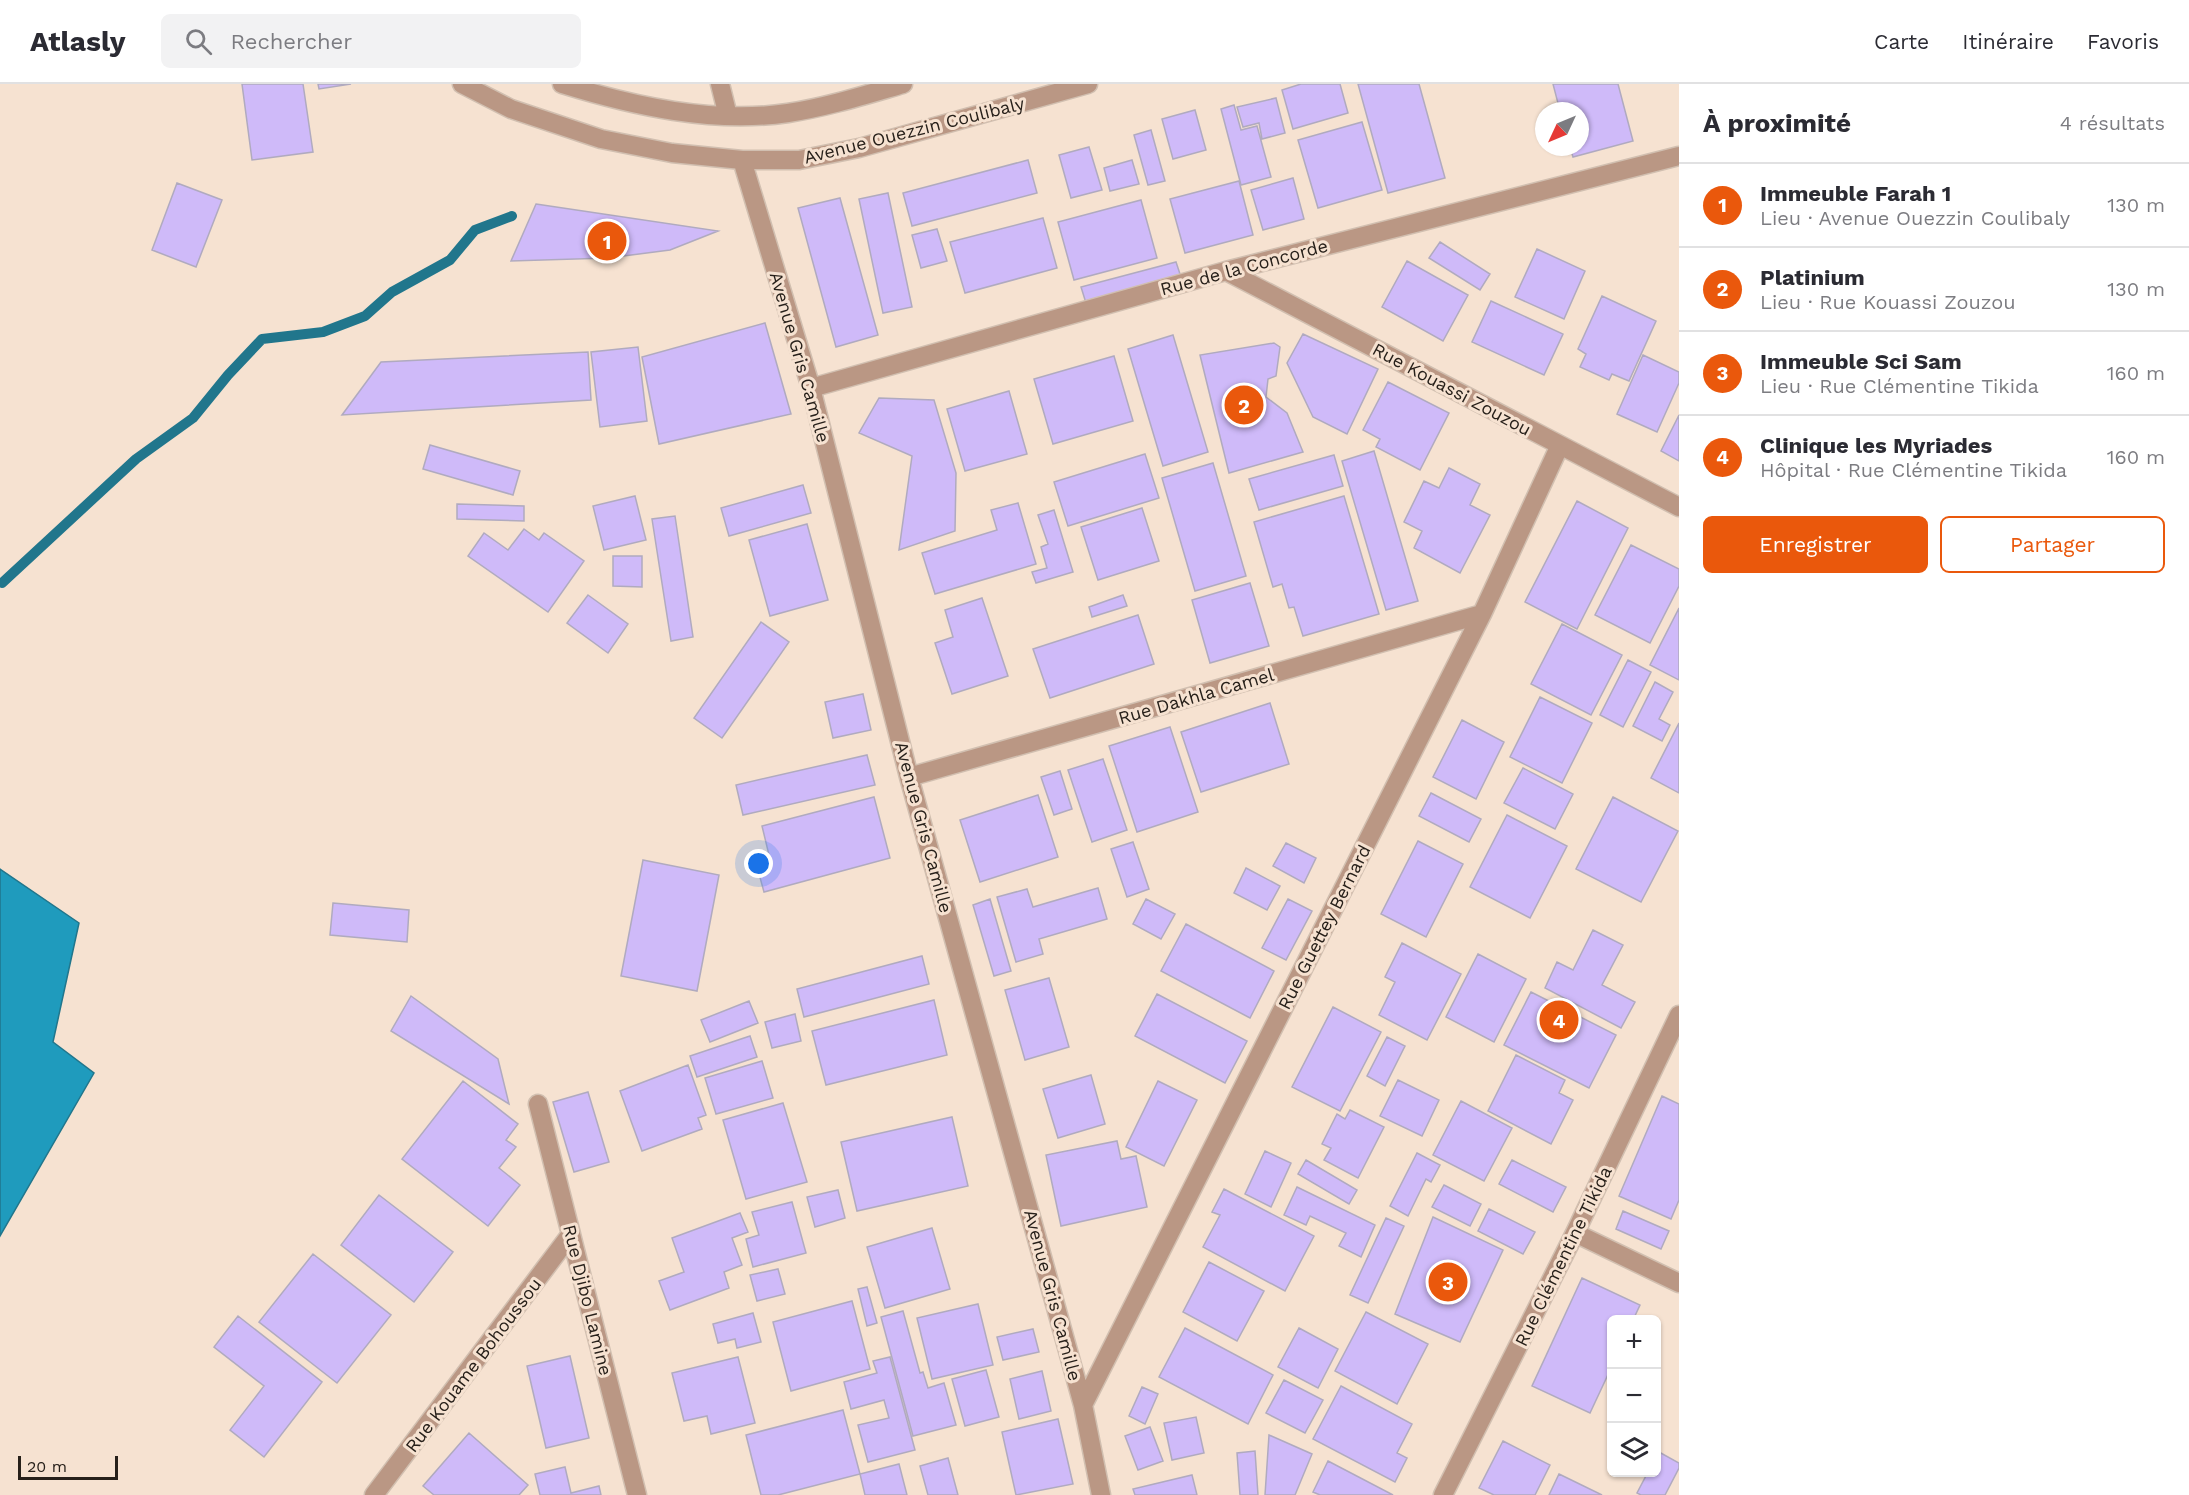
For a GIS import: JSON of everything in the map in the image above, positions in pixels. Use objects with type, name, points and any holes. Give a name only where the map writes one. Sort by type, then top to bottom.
[{"type":"street","name":"Avenue Ouezzin Coulibaly","points":[[462,84],[511,109],[601,139],[672,153],[742,160],[799,160],[859,148],[1088,84]]},
{"type":"street","points":[[562,84],[611,99],[679,111],[728,116],[787,113],[843,101],[903,84]]},
{"type":"street","points":[[720,84],[728,116]]},
{"type":"street","name":"Rue de la Concorde","points":[[811,388],[1226,271],[1679,156]]},
{"type":"street","name":"Avenue Gris Camille","points":[[742,160],[811,388],[909,777],[1083,1405],[1101,1495]]},
{"type":"street","name":"Rue Kouassi Zouzou","points":[[1226,271],[1679,507]]},
{"type":"street","name":"Rue Guettey Bernard","points":[[1083,1405],[1482,614],[1560,446]]},
{"type":"street","name":"Rue Dakhla Camel","points":[[909,777],[1482,614]]},
{"type":"street","name":"Rue Clémentine Tikida","points":[[1443,1495],[1575,1233],[1679,1015]]},
{"type":"street","name":"Rue Djibo Lamine","points":[[538,1104],[637,1495]]},
{"type":"street","points":[[1575,1233],[1679,1283]]},
{"type":"street","name":"Rue Kouame Bohoussou","points":[[374,1495],[571,1234]]},
{"type":"water","points":[[0,869],[79,923],[53,1042],[94,1073],[0,1236]]},
{"type":"building","points":[[242,84],[303,84],[313,152],[252,160]]},
{"type":"building","points":[[318,84],[351,84],[319,89]]},
{"type":"building","points":[[1301,84],[1340,84],[1348,113],[1293,129],[1282,90]]},
{"type":"building","points":[[1358,84],[1419,84],[1445,178],[1388,193]]},
{"type":"building","points":[[1553,84],[1618,84],[1633,141],[1589,153],[1589,102],[1558,102]]},
{"type":"building","points":[[1276,98],[1285,133],[1262,139],[1259,123],[1243,127],[1237,107]]},
{"type":"building","points":[[1234,105],[1241,130],[1257,126],[1271,177],[1241,185],[1221,109]]},
{"type":"building","points":[[1195,110],[1206,150],[1173,159],[1162,119]]},
{"type":"building","points":[[1362,122],[1382,190],[1318,208],[1298,140]]},
{"type":"building","points":[[1151,130],[1165,181],[1148,185],[1134,135]]},
{"type":"building","points":[[1089,147],[1102,190],[1071,198],[1059,155]]},
{"type":"building","points":[[1028,160],[1037,193],[912,226],[903,193]]},
{"type":"building","points":[[1132,160],[1139,184],[1110,191],[1104,168]]},
{"type":"building","points":[[1293,178],[1304,219],[1263,230],[1251,190]]},
{"type":"building","points":[[1239,181],[1253,235],[1185,253],[1170,199]]},
{"type":"building","points":[[177,183],[222,200],[196,267],[152,250]]},
{"type":"building","points":[[888,193],[912,307],[883,313],[859,199]]},
{"type":"building","points":[[840,198],[878,335],[836,347],[798,208]]},
{"type":"building","points":[[1141,200],[1157,258],[1074,280],[1058,222]]},
{"type":"building","points":[[536,204],[718,231],[670,250],[608,258],[511,261]]},
{"type":"building","points":[[1043,218],[1057,268],[965,293],[950,242]]},
{"type":"building","points":[[937,229],[947,261],[921,268],[912,235]]},
{"type":"building","points":[[1440,242],[1490,274],[1480,290],[1429,258]]},
{"type":"building","points":[[1537,249],[1585,271],[1564,319],[1515,297]]},
{"type":"building","points":[[1407,261],[1468,295],[1443,341],[1382,307]]},
{"type":"building","points":[[1176,262],[1181,277],[1086,303],[1081,287]]},
{"type":"building","points":[[1602,296],[1656,321],[1629,381],[1612,374],[1609,380],[1580,367],[1586,354],[1578,349]]},
{"type":"building","points":[[1491,301],[1563,334],[1544,375],[1472,342]]},
{"type":"building","points":[[765,323],[791,414],[659,444],[642,357]]},
{"type":"building","points":[[1303,334],[1378,369],[1347,434],[1313,417],[1287,363]]},
{"type":"building","points":[[1173,335],[1208,452],[1163,466],[1128,349]]},
{"type":"building","points":[[1274,343],[1280,347],[1276,376],[1268,379],[1266,397],[1287,413],[1303,452],[1229,473],[1200,355]]},
{"type":"building","points":[[638,347],[647,421],[600,427],[591,352]]},
{"type":"building","points":[[588,352],[591,400],[342,415],[381,362]]},
{"type":"building","points":[[1643,355],[1679,372],[1679,383],[1657,432],[1617,414]]},
{"type":"building","points":[[1114,356],[1133,421],[1053,444],[1034,379]]},
{"type":"building","points":[[1388,382],[1449,413],[1420,470],[1376,447],[1380,439],[1363,430]]},
{"type":"building","points":[[1009,391],[1027,454],[965,471],[947,409]]},
{"type":"building","points":[[879,398],[934,400],[956,473],[955,531],[899,550],[912,456],[859,433]]},
{"type":"building","points":[[1679,415],[1679,461],[1661,451]]},
{"type":"building","points":[[430,445],[520,471],[513,495],[423,469]]},
{"type":"building","points":[[1374,451],[1418,601],[1386,610],[1342,461]]},
{"type":"building","points":[[1145,454],[1159,498],[1068,526],[1054,482]]},
{"type":"building","points":[[1334,455],[1343,486],[1259,510],[1249,479]]},
{"type":"building","points":[[1213,463],[1246,576],[1195,591],[1162,478]]},
{"type":"building","points":[[1449,468],[1480,484],[1470,505],[1490,515],[1460,573],[1414,548],[1422,531],[1404,522],[1424,481],[1439,488]]},
{"type":"building","points":[[803,485],[811,513],[729,536],[721,508]]},
{"type":"building","points":[[635,496],[646,540],[604,550],[593,506]]},
{"type":"building","points":[[1344,496],[1379,614],[1303,636],[1294,607],[1289,608],[1282,584],[1273,587],[1254,522]]},
{"type":"building","points":[[1577,501],[1628,528],[1577,629],[1525,602]]},
{"type":"building","points":[[1018,503],[1036,564],[935,594],[922,553],[997,530],[991,510]]},
{"type":"building","points":[[457,504],[524,506],[524,521],[457,519]]},
{"type":"building","points":[[1142,508],[1159,561],[1098,580],[1081,527]]},
{"type":"building","points":[[1054,510],[1073,572],[1036,583],[1032,572],[1047,568],[1041,547],[1048,544],[1038,515]]},
{"type":"building","points":[[675,516],[693,637],[671,641],[652,519]]},
{"type":"building","points":[[807,524],[828,600],[770,616],[749,540]]},
{"type":"building","points":[[524,529],[539,540],[544,533],[584,561],[548,612],[468,556],[484,533],[508,550]]},
{"type":"building","points":[[1631,545],[1679,569],[1679,586],[1650,643],[1595,615]]},
{"type":"building","points":[[613,556],[642,556],[642,587],[613,586]]},
{"type":"building","points":[[1250,583],[1269,646],[1210,663],[1192,600]]},
{"type":"building","points":[[588,595],[628,624],[608,653],[567,623]]},
{"type":"building","points":[[1123,595],[1127,606],[1092,617],[1089,607]]},
{"type":"building","points":[[982,598],[1008,676],[952,694],[935,643],[953,637],[945,610]]},
{"type":"building","points":[[1679,608],[1679,680],[1650,665]]},
{"type":"building","points":[[1138,615],[1154,664],[1050,698],[1033,649]]},
{"type":"building","points":[[761,622],[789,642],[722,738],[694,718]]},
{"type":"building","points":[[1562,624],[1622,655],[1591,715],[1531,684]]},
{"type":"building","points":[[1628,660],[1651,672],[1623,727],[1600,715]]},
{"type":"building","points":[[1655,682],[1673,692],[1659,719],[1670,725],[1662,741],[1633,726]]},
{"type":"building","points":[[863,694],[871,730],[833,738],[825,702]]},
{"type":"building","points":[[1540,697],[1592,723],[1562,783],[1510,757]]},
{"type":"building","points":[[1270,703],[1289,764],[1201,792],[1181,732]]},
{"type":"building","points":[[1462,720],[1504,742],[1476,799],[1433,777]]},
{"type":"building","points":[[1679,723],[1679,793],[1651,778]]},
{"type":"building","points":[[1170,727],[1198,812],[1137,832],[1109,746]]},
{"type":"building","points":[[867,755],[875,785],[743,815],[736,785]]},
{"type":"building","points":[[1103,759],[1127,830],[1092,842],[1068,770]]},
{"type":"building","points":[[1523,768],[1573,794],[1555,829],[1504,803]]},
{"type":"building","points":[[1060,771],[1072,809],[1054,815],[1041,777]]},
{"type":"building","points":[[1431,793],[1481,819],[1469,842],[1419,816]]},
{"type":"building","points":[[1038,795],[1058,857],[980,882],[960,820]]},
{"type":"building","points":[[874,797],[890,858],[764,892],[755,859],[769,855],[762,826]]},
{"type":"building","points":[[1613,797],[1678,831],[1641,902],[1576,869]]},
{"type":"building","points":[[1507,815],[1567,846],[1530,918],[1470,887]]},
{"type":"building","points":[[1418,841],[1463,864],[1426,937],[1381,914]]},
{"type":"building","points":[[1133,842],[1149,889],[1127,897],[1111,849]]},
{"type":"building","points":[[1286,843],[1316,858],[1304,883],[1273,866]]},
{"type":"building","points":[[643,860],[719,875],[697,991],[621,976]]},
{"type":"building","points":[[1246,868],[1280,886],[1267,910],[1234,893]]},
{"type":"building","points":[[1098,888],[1107,919],[1039,939],[1043,954],[1016,962],[997,897],[1027,889],[1033,907]]},
{"type":"building","points":[[990,899],[1011,971],[994,976],[973,905]]},
{"type":"building","points":[[1146,899],[1175,914],[1161,939],[1133,924]]},
{"type":"building","points":[[1288,899],[1312,911],[1286,960],[1262,948]]},
{"type":"building","points":[[333,903],[409,910],[407,942],[330,935]]},
{"type":"building","points":[[1186,924],[1274,971],[1250,1018],[1161,971]]},
{"type":"building","points":[[1593,930],[1623,945],[1602,985],[1635,1002],[1621,1028],[1545,988],[1557,962],[1573,970]]},
{"type":"building","points":[[1402,943],[1461,974],[1427,1040],[1379,1015],[1395,982],[1385,977]]},
{"type":"building","points":[[1478,954],[1526,979],[1494,1042],[1446,1017]]},
{"type":"building","points":[[922,956],[929,984],[804,1017],[797,989]]},
{"type":"building","points":[[1049,978],[1069,1047],[1025,1060],[1005,990]]},
{"type":"building","points":[[1531,992],[1616,1035],[1589,1088],[1504,1045]]},
{"type":"building","points":[[1157,994],[1247,1041],[1225,1083],[1135,1036]]},
{"type":"building","points":[[411,996],[498,1059],[509,1104],[391,1031]]},
{"type":"building","points":[[934,1000],[947,1055],[826,1085],[812,1031]]},
{"type":"building","points":[[749,1001],[758,1023],[710,1042],[701,1020]]},
{"type":"building","points":[[1333,1007],[1381,1032],[1340,1111],[1292,1087]]},
{"type":"building","points":[[795,1014],[801,1041],[772,1048],[765,1022]]},
{"type":"building","points":[[750,1036],[757,1057],[697,1077],[690,1056]]},
{"type":"building","points":[[1387,1037],[1405,1046],[1385,1086],[1367,1076]]},
{"type":"building","points":[[1516,1055],[1565,1080],[1559,1093],[1573,1100],[1551,1144],[1488,1111]]},
{"type":"building","points":[[762,1061],[773,1098],[716,1114],[705,1078]]},
{"type":"building","points":[[688,1065],[706,1115],[698,1118],[702,1129],[642,1151],[620,1091]]},
{"type":"building","points":[[1091,1075],[1105,1124],[1058,1138],[1043,1089]]},
{"type":"building","points":[[1398,1080],[1439,1100],[1422,1136],[1380,1116]]},
{"type":"building","points":[[463,1081],[518,1124],[506,1140],[516,1147],[499,1168],[520,1185],[488,1226],[402,1159]]},
{"type":"building","points":[[1158,1081],[1197,1100],[1164,1166],[1126,1147]]},
{"type":"building","points":[[588,1092],[609,1162],[574,1172],[553,1102]]},
{"type":"building","points":[[1662,1096],[1679,1104],[1679,1200],[1671,1219],[1619,1196]]},
{"type":"building","points":[[1461,1101],[1512,1128],[1484,1181],[1433,1155]]},
{"type":"building","points":[[783,1103],[807,1182],[746,1199],[723,1120]]},
{"type":"building","points":[[1350,1110],[1384,1127],[1358,1178],[1324,1160],[1331,1148],[1322,1144],[1337,1114],[1345,1119]]},
{"type":"building","points":[[952,1117],[968,1186],[857,1211],[841,1142]]},
{"type":"building","points":[[1117,1141],[1121,1159],[1136,1156],[1147,1207],[1061,1226],[1046,1155]]},
{"type":"building","points":[[1265,1151],[1291,1163],[1271,1207],[1245,1194]]},
{"type":"building","points":[[1417,1153],[1440,1165],[1431,1182],[1426,1179],[1408,1216],[1390,1206]]},
{"type":"building","points":[[1306,1160],[1357,1190],[1349,1204],[1298,1174]]},
{"type":"building","points":[[1512,1160],[1566,1187],[1553,1212],[1499,1184]]},
{"type":"building","points":[[1444,1185],[1481,1204],[1470,1226],[1432,1207]]},
{"type":"building","points":[[1297,1187],[1375,1225],[1361,1257],[1339,1246],[1346,1233],[1310,1216],[1306,1225],[1284,1215]]},
{"type":"building","points":[[1224,1189],[1314,1236],[1285,1291],[1203,1247],[1220,1215],[1212,1212]]},
{"type":"building","points":[[838,1190],[845,1218],[815,1227],[807,1197]]},
{"type":"building","points":[[379,1195],[453,1252],[414,1302],[341,1245]]},
{"type":"building","points":[[792,1202],[806,1253],[753,1267],[746,1239],[759,1235],[752,1212]]},
{"type":"building","points":[[1489,1209],[1535,1232],[1523,1254],[1478,1231]]},
{"type":"building","points":[[1623,1211],[1669,1231],[1661,1249],[1616,1229]]},
{"type":"building","points":[[740,1213],[748,1232],[732,1238],[742,1265],[724,1272],[729,1288],[670,1310],[659,1281],[684,1272],[672,1238]]},
{"type":"building","points":[[1433,1217],[1503,1250],[1460,1342],[1395,1314]]},
{"type":"building","points":[[1386,1218],[1404,1226],[1368,1303],[1350,1295]]},
{"type":"building","points":[[932,1228],[950,1289],[885,1308],[867,1247]]},
{"type":"building","points":[[313,1254],[391,1315],[337,1383],[259,1322]]},
{"type":"building","points":[[1209,1262],[1264,1291],[1237,1341],[1183,1312]]},
{"type":"building","points":[[778,1269],[785,1294],[757,1301],[750,1275]]},
{"type":"building","points":[[1582,1278],[1640,1305],[1635,1315],[1607,1315],[1607,1377],[1590,1413],[1532,1386]]},
{"type":"building","points":[[867,1287],[877,1323],[867,1326],[858,1289]]},
{"type":"building","points":[[852,1301],[870,1369],[791,1391],[773,1322]]},
{"type":"building","points":[[978,1304],[993,1365],[932,1379],[917,1318]]},
{"type":"building","points":[[903,1311],[920,1373],[923,1372],[928,1388],[944,1383],[956,1425],[913,1436],[881,1317]]},
{"type":"building","points":[[1366,1312],[1428,1344],[1397,1404],[1335,1371]]},
{"type":"building","points":[[753,1313],[761,1342],[737,1348],[735,1339],[718,1343],[713,1324]]},
{"type":"building","points":[[238,1316],[322,1382],[264,1457],[230,1430],[264,1386],[214,1347]]},
{"type":"building","points":[[1185,1328],[1273,1375],[1248,1424],[1159,1377]]},
{"type":"building","points":[[1299,1328],[1338,1349],[1318,1388],[1278,1367]]},
{"type":"building","points":[[1033,1329],[1039,1352],[1003,1360],[997,1337]]},
{"type":"building","points":[[570,1356],[589,1438],[546,1448],[527,1366]]},
{"type":"building","points":[[738,1357],[755,1423],[711,1434],[707,1416],[684,1421],[672,1373]]},
{"type":"building","points":[[890,1357],[915,1450],[868,1462],[858,1425],[889,1418],[884,1400],[851,1409],[844,1382],[877,1373],[873,1361]]},
{"type":"building","points":[[986,1370],[999,1417],[965,1426],[952,1379]]},
{"type":"building","points":[[1042,1371],[1051,1411],[1019,1419],[1010,1379]]},
{"type":"building","points":[[1284,1380],[1323,1400],[1305,1433],[1266,1413]]},
{"type":"building","points":[[1341,1386],[1412,1424],[1397,1453],[1407,1458],[1395,1482],[1313,1439]]},
{"type":"building","points":[[1142,1387],[1158,1394],[1145,1424],[1129,1416]]},
{"type":"building","points":[[843,1410],[860,1474],[778,1495],[761,1495],[746,1435]]},
{"type":"building","points":[[1196,1417],[1204,1453],[1172,1460],[1164,1423]]},
{"type":"building","points":[[1058,1419],[1073,1484],[1016,1495],[1002,1432]]},
{"type":"building","points":[[1150,1427],[1163,1461],[1138,1470],[1125,1436]]},
{"type":"building","points":[[469,1433],[528,1485],[519,1495],[434,1495],[423,1486]]},
{"type":"building","points":[[1269,1435],[1312,1454],[1295,1495],[1265,1495]]},
{"type":"building","points":[[1503,1441],[1550,1465],[1535,1495],[1494,1495],[1479,1488]]},
{"type":"building","points":[[1255,1451],[1258,1495],[1240,1495],[1237,1453]]},
{"type":"building","points":[[1661,1453],[1679,1463],[1679,1468],[1665,1495],[1637,1493],[1645,1477],[1661,1477]]},
{"type":"building","points":[[948,1458],[958,1495],[928,1495],[920,1466]]},
{"type":"building","points":[[1328,1461],[1393,1495],[1320,1495],[1313,1492]]},
{"type":"building","points":[[899,1464],[907,1495],[865,1495],[860,1474]]},
{"type":"building","points":[[565,1467],[571,1493],[599,1486],[601,1495],[540,1495],[535,1474]]},
{"type":"building","points":[[1559,1474],[1602,1495],[1549,1495]]},
{"type":"building","points":[[1192,1475],[1197,1495],[1135,1495],[1133,1489]]},
{"type":"waterway","points":[[2,583],[136,459],[193,418],[228,375],[262,339],[323,332],[365,316],[392,292],[450,260],[475,230],[512,216]]},
{"type":"place","name":"Immeuble Farah 1","points":[[607,241]]},
{"type":"place","name":"Platinium","points":[[1244,405]]},
{"type":"place","name":"Clinique les Myriades","points":[[1559,1020]]},
{"type":"place","name":"Immeuble Sci Sam","points":[[1448,1282]]}]
